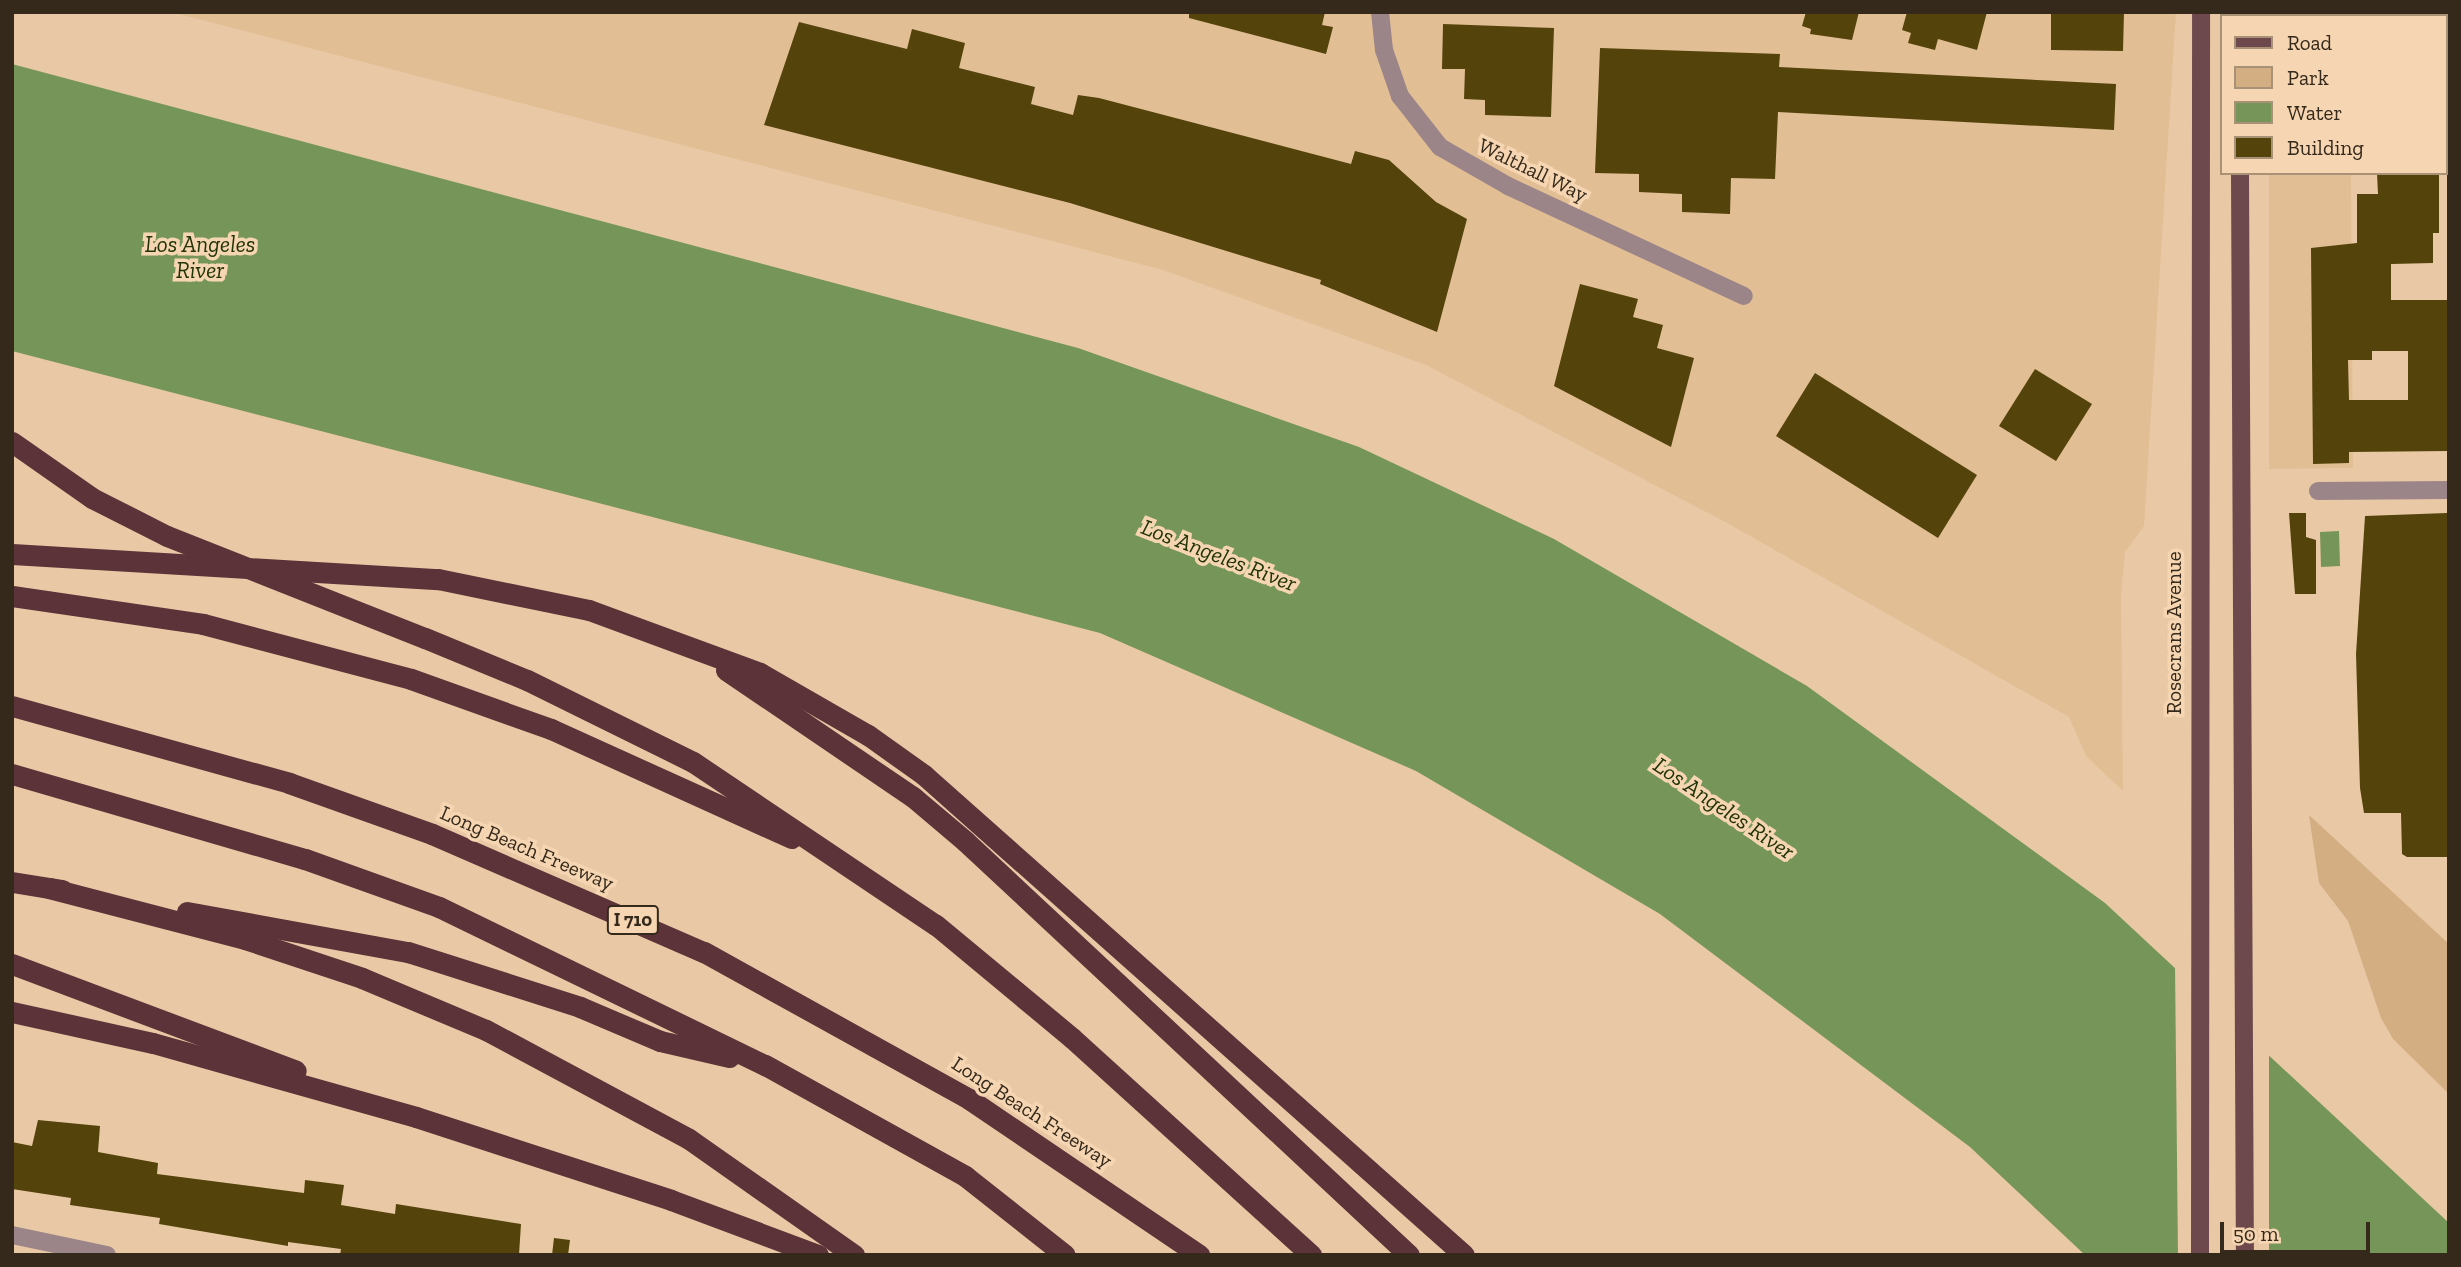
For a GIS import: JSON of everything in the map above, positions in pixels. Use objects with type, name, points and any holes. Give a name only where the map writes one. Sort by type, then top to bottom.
[{"type":"highway","points":[[12,442],[92,498],[167,536],[527,680],[693,762],[979,959],[1311,1255]]},
{"type":"highway","points":[[12,554],[438,579],[589,610],[760,673],[867,735],[924,775],[1464,1255]]},
{"type":"highway","points":[[12,596],[202,624],[411,679],[551,729],[840,861]]},
{"type":"highway","points":[[698,651],[850,752],[965,841],[1409,1255]]},
{"type":"highway","name":"Long Beach Freeway","points":[[12,706],[137,737],[393,820],[704,952],[969,1099],[1199,1255]]},
{"type":"highway","points":[[12,774],[305,859],[439,907],[765,1065],[965,1176],[1065,1255]]},
{"type":"highway","points":[[12,882],[408,952],[580,1007],[660,1041],[765,1065]]},
{"type":"highway","points":[[49,888],[245,939],[386,988],[543,1056],[689,1139],[854,1255]]},
{"type":"highway","points":[[12,964],[415,1117]]},
{"type":"highway","points":[[12,1013],[141,1040],[415,1117],[671,1199],[818,1255]]},
{"type":"main road","name":"Rosecrans Avenue","points":[[2200,1255],[2196,904],[2201,12]]},
{"type":"main road","points":[[2240,175],[2245,1255]]},
{"type":"street","name":"Walthall Way","points":[[1380,12],[1384,50],[1400,96],[1440,147],[1497,180],[1744,296]]},
{"type":"street","points":[[2318,491],[2449,490]]},
{"type":"street","points":[[12,1235],[107,1255]]},
{"type":"shaded area","points":[[171,12],[2176,12],[2144,526],[2125,552],[2121,595],[2123,791],[2086,756],[2069,717],[1727,523],[1426,365],[1163,270]]},
{"type":"shaded area","points":[[2269,175],[2351,175],[2353,468],[2269,469]]},
{"type":"green space","points":[[2309,815],[2449,944],[2449,1094],[2393,1039],[2381,1018],[2348,921],[2319,883]]},
{"type":"water","name":"Los Angeles River","points":[[12,64],[1078,348],[1359,447],[1554,539],[1807,686],[2105,903],[2449,1223],[2449,1255],[2085,1255],[1970,1147],[1660,914],[1416,771],[1100,633],[12,351]]},
{"type":"water","points":[[2339,531],[2340,566],[2321,567],[2320,532]]},
{"type":"pier","points":[[2175,964],[2269,1051],[2269,1255],[2178,1255]]},
{"type":"building","points":[[1189,12],[1325,12],[1322,25],[1333,27],[1326,54],[1189,18]]},
{"type":"building","points":[[1806,12],[1859,12],[1852,40],[1810,34],[1811,29],[1802,26]]},
{"type":"building","points":[[1907,12],[1987,12],[1977,50],[1938,39],[1935,50],[1908,43],[1911,33],[1902,30]]},
{"type":"building","points":[[2051,12],[2124,12],[2123,51],[2051,50]]},
{"type":"building","points":[[799,22],[907,49],[912,29],[965,43],[959,68],[1035,87],[1031,104],[1073,115],[1078,95],[1099,98],[1351,164],[1355,151],[1389,160],[1436,202],[1467,219],[1437,332],[1320,284],[1321,280],[1070,203],[764,125]]},
{"type":"building","points":[[1443,24],[1554,28],[1551,117],[1485,115],[1485,100],[1464,99],[1465,69],[1442,69]]},
{"type":"building","points":[[1600,48],[1780,54],[1779,67],[2116,84],[2114,130],[1778,112],[1775,179],[1731,178],[1730,214],[1682,212],[1682,194],[1639,192],[1639,174],[1595,173]]},
{"type":"building","points":[[2377,175],[2439,175],[2439,233],[2433,233],[2433,263],[2391,264],[2391,300],[2449,300],[2449,451],[2349,452],[2349,463],[2313,464],[2311,248],[2357,243],[2357,194],[2378,194]],"holes":[[[2372,351],[2408,351],[2408,400],[2349,400],[2348,360],[2372,360]]]},
{"type":"building","points":[[1580,284],[1638,299],[1633,317],[1663,325],[1657,348],[1694,358],[1671,447],[1554,386]]},
{"type":"building","points":[[2035,369],[2092,404],[2056,461],[1999,426]]},
{"type":"building","points":[[1815,373],[1977,475],[1938,538],[1776,436]]},
{"type":"building","points":[[2289,513],[2306,513],[2306,537],[2316,540],[2316,594],[2295,594]]},
{"type":"building","points":[[2447,513],[2449,857],[2407,857],[2402,854],[2401,813],[2364,813],[2360,788],[2356,654],[2365,516]]},
{"type":"building","points":[[38,1120],[100,1126],[98,1152],[158,1163],[157,1174],[304,1193],[305,1180],[344,1185],[341,1205],[395,1214],[396,1204],[521,1224],[519,1255],[340,1255],[341,1249],[288,1242],[288,1246],[159,1224],[160,1218],[70,1205],[71,1198],[12,1189],[12,1142],[32,1146]]},
{"type":"building","points":[[554,1238],[570,1240],[568,1255],[552,1255]]}]
